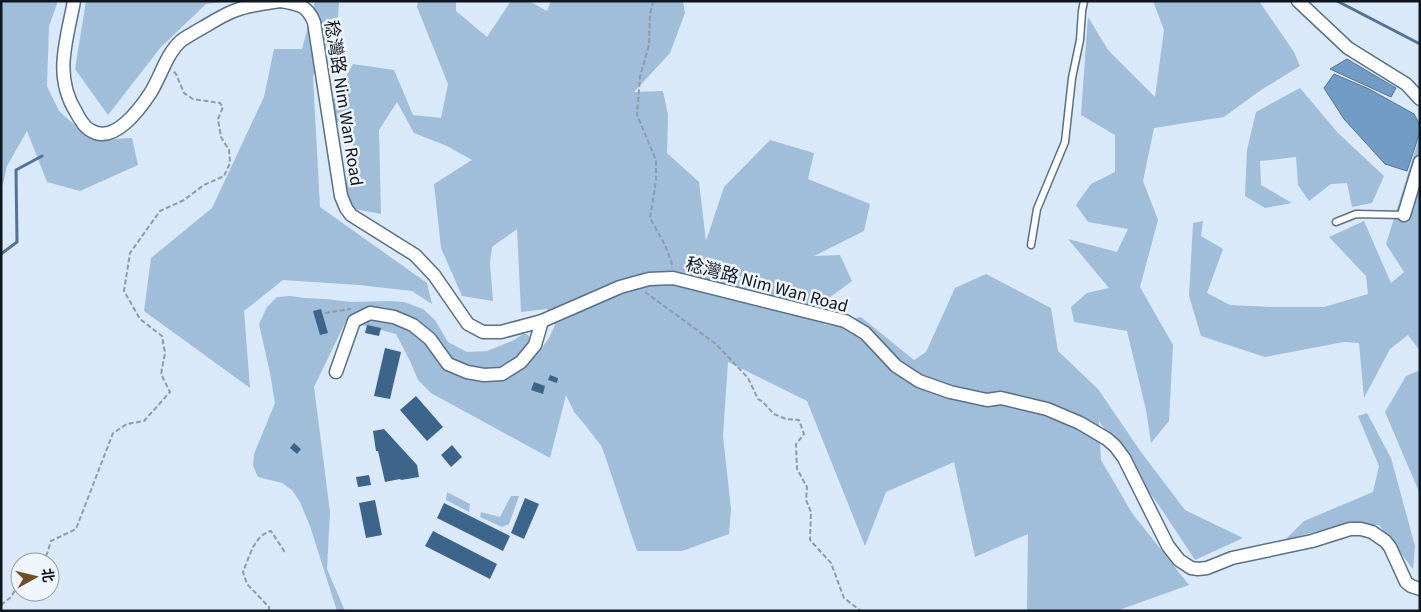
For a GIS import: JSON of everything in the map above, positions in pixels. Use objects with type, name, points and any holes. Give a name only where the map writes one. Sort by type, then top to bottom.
[{"type":"street","name":"稔灣路 Nim Wan Road","points":[[74,1],[64,55],[63,75],[66,92],[81,121],[89,130],[105,134],[118,129],[140,108],[181,41],[225,15],[255,5],[280,1],[297,4],[304,8],[310,13],[314,22],[341,196],[346,208],[351,215],[414,255],[434,275],[468,324],[484,332],[501,332],[542,321],[633,283],[649,279],[672,278],[845,321],[864,332],[896,366],[919,381],[950,392],[987,400],[1001,398],[1047,409],[1080,423],[1107,439],[1124,458],[1168,546],[1179,560],[1191,568],[1207,568],[1232,558],[1312,541],[1350,529],[1361,529],[1372,532],[1385,541],[1406,582],[1420,589]]},
{"type":"street","points":[[1298,1],[1348,48],[1406,84],[1420,99]]},
{"type":"street","points":[[1404,215],[1420,162]]},
{"type":"street","points":[[336,372],[354,321],[370,313],[394,317],[413,325],[430,339],[448,364],[467,372],[484,376],[502,374],[521,362],[535,346],[542,321]]},
{"type":"lane","points":[[1031,245],[1037,209],[1065,142],[1072,78],[1080,40],[1084,1]]},
{"type":"lane","points":[[1336,222],[1356,214],[1404,215]]},
{"type":"path","points":[[653,1],[650,14],[649,45],[640,77],[637,114],[656,160],[656,180],[650,218],[672,264],[672,278]]},
{"type":"path","points":[[47,552],[51,541],[76,529],[113,433],[127,424],[144,421],[170,392],[161,374],[165,353],[162,336],[140,319],[124,291],[130,253],[160,211],[184,200],[204,185],[224,176],[230,163],[229,150],[221,137],[218,119],[223,107],[220,103],[193,99],[184,94],[176,74],[165,65]]},
{"type":"path","points":[[633,283],[716,344],[748,378],[758,399],[774,414],[799,420],[804,434],[796,444],[797,469],[807,486],[806,500],[811,512],[810,540],[831,563],[844,598],[861,611]]},
{"type":"path","points":[[269,611],[269,607],[247,584],[243,572],[253,546],[267,532],[271,531],[286,554]]},
{"type":"shaded area","points":[[1,1],[58,1],[49,26],[47,86],[59,111],[91,140],[132,138],[138,165],[80,191],[47,182],[27,131],[7,166],[1,192]]},
{"type":"shaded area","points":[[86,1],[232,1],[206,4],[161,47],[108,115],[75,69]]},
{"type":"shaded area","points":[[315,1],[339,1],[338,17],[313,77],[320,207],[427,283],[432,304],[412,291],[283,280],[244,311],[250,388],[144,311],[151,258],[212,208],[264,97],[274,49],[302,49]]},
{"type":"shaded area","points":[[418,1],[456,1],[456,11],[487,37],[511,1],[529,1],[547,11],[551,1],[683,1],[685,13],[670,53],[634,92],[663,91],[668,115],[667,153],[699,182],[706,241],[724,187],[770,140],[814,153],[808,179],[870,204],[864,231],[814,256],[840,255],[852,281],[825,301],[824,325],[861,317],[914,360],[926,352],[955,288],[986,274],[1051,308],[1058,351],[1098,389],[1141,452],[1185,510],[1243,538],[1195,560],[1099,421],[1101,460],[1132,513],[1189,585],[1116,611],[1027,611],[1028,534],[975,557],[954,462],[886,492],[865,546],[807,401],[728,362],[723,436],[731,509],[729,534],[682,551],[637,551],[602,447],[574,412],[566,395],[550,458],[431,393],[418,380],[396,334],[362,325],[368,319],[378,318],[402,324],[412,330],[427,345],[478,380],[495,381],[510,376],[541,349],[555,325],[547,309],[521,312],[517,229],[492,247],[490,263],[493,301],[462,296],[441,248],[434,184],[472,160],[447,146],[414,133],[397,102],[379,130],[381,214],[340,206],[353,154],[353,132],[325,114],[353,64],[394,70],[413,115],[441,118],[448,84],[417,7]]},
{"type":"shaded area","points":[[1153,1],[1259,1],[1294,52],[1300,66],[1258,92],[1224,117],[1154,128],[1143,181],[1158,220],[1140,287],[1173,345],[1169,421],[1151,443],[1146,410],[1127,331],[1074,322],[1071,307],[1087,293],[1109,288],[1068,239],[1117,252],[1128,229],[1088,222],[1076,205],[1091,184],[1115,172],[1115,135],[1081,115],[1088,17],[1108,50],[1155,97],[1164,30]]},
{"type":"shaded area","points":[[1347,59],[1396,88],[1391,97],[1330,69]]},
{"type":"shaded area","points":[[1334,74],[1369,89],[1414,114],[1420,125],[1420,132],[1407,171],[1385,164],[1344,119],[1324,88]]},
{"type":"shaded area","points":[[1300,88],[1338,133],[1384,176],[1372,203],[1352,207],[1347,183],[1331,184],[1309,201],[1298,185],[1296,157],[1260,161],[1261,185],[1292,203],[1265,208],[1245,196],[1247,150],[1256,112]]},
{"type":"shaded area","points":[[1420,135],[1420,351],[1408,335],[1390,349],[1364,398],[1359,343],[1344,342],[1265,357],[1201,336],[1189,296],[1193,223],[1203,221],[1201,236],[1223,249],[1207,293],[1230,305],[1324,307],[1368,294],[1366,276],[1329,237],[1364,221],[1391,283],[1404,272],[1386,244]]},
{"type":"shaded area","points":[[290,296],[351,302],[404,302],[423,309],[435,320],[448,342],[467,352],[487,351],[514,340],[523,334],[527,334],[531,339],[530,346],[506,366],[493,370],[477,370],[447,357],[417,321],[395,310],[382,307],[364,311],[346,321],[314,387],[330,512],[327,569],[345,611],[337,611],[310,526],[300,502],[292,490],[282,483],[258,477],[253,466],[254,454],[275,403],[259,324],[267,307],[277,297]]},
{"type":"shaded area","points":[[1420,370],[1420,494],[1385,412],[1406,376]]},
{"type":"shaded area","points":[[1367,413],[1391,458],[1415,546],[1413,569],[1379,525],[1336,526],[1285,540],[1304,521],[1373,492],[1379,466],[1358,416]]},
{"type":"shaded area","points":[[447,492],[470,504],[469,512],[446,500]]},
{"type":"shaded area","points":[[511,496],[519,496],[509,524],[502,527],[480,517],[481,512],[500,517]]},
{"type":"building","points":[[321,309],[328,333],[320,335],[313,311]]},
{"type":"building","points":[[367,325],[381,328],[379,336],[365,333]]},
{"type":"building","points":[[385,348],[401,352],[390,399],[374,396]]},
{"type":"building","points":[[550,375],[558,378],[557,383],[548,380]]},
{"type":"building","points":[[534,382],[545,386],[543,394],[531,390]]},
{"type":"building","points":[[416,396],[443,427],[427,441],[400,410]]},
{"type":"building","points":[[384,429],[417,465],[419,477],[385,482],[378,451],[376,451],[373,431]]},
{"type":"building","points":[[294,443],[301,449],[297,454],[290,448]]},
{"type":"building","points":[[452,445],[462,457],[451,467],[441,455]]},
{"type":"building","points":[[369,475],[371,485],[358,487],[356,477]]},
{"type":"building","points":[[525,498],[539,504],[524,539],[511,533]]},
{"type":"building","points":[[375,500],[382,535],[366,538],[359,503]]},
{"type":"building","points":[[444,503],[510,536],[503,551],[437,518]]},
{"type":"building","points":[[433,531],[497,564],[490,579],[425,546]]},
{"type":"waterway","points":[[1337,1],[1420,44]]},
{"type":"waterway","points":[[1,254],[17,242],[16,170],[42,156]]}]
